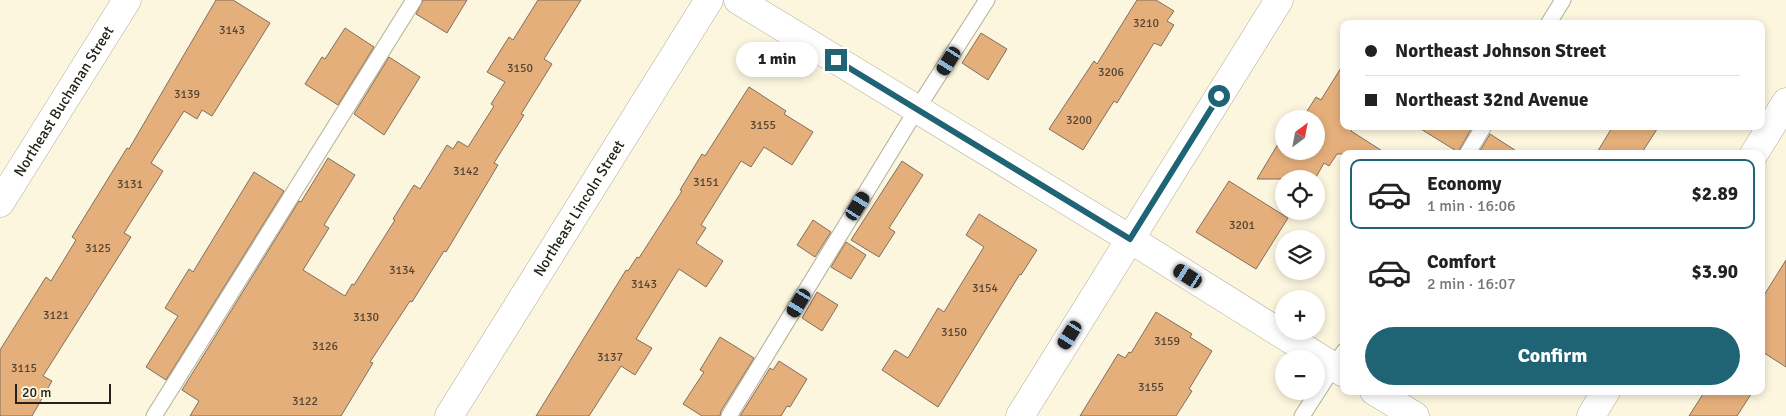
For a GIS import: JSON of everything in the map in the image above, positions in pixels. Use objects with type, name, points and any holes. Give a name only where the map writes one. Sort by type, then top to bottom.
[{"type":"street","name":"Northeast Buchanan Street","points":[[0,203],[128,0]]},
{"type":"street","name":"Northeast Lincoln Street","points":[[449,416],[709,0]]},
{"type":"street","points":[[738,0],[1130,239],[1340,364]]},
{"type":"street","points":[[1020,416],[1279,0]]},
{"type":"street","points":[[1756,150],[1786,102]]},
{"type":"street","points":[[1381,395],[1415,416]]},
{"type":"street","points":[[1591,416],[1604,395]]},
{"type":"lane","points":[[154,416],[414,0]]},
{"type":"lane","points":[[729,416],[917,109],[987,0]]},
{"type":"lane","points":[[1550,20],[1563,0]]},
{"type":"lane","points":[[1469,150],[1482,130]]},
{"type":"lane","points":[[1302,416],[1340,364]]},
{"type":"building","points":[[216,0],[233,0],[270,23],[212,116],[202,110],[197,119],[184,111],[151,163],[163,171],[124,233],[131,237],[43,376],[52,381],[32,416],[0,416],[0,350],[46,277],[51,281],[76,240],[72,237],[127,148],[129,149]]},
{"type":"building","points":[[423,0],[467,0],[447,33],[416,14]]},
{"type":"building","points":[[538,0],[581,0],[544,59],[552,64],[521,114],[524,115],[494,163],[498,165],[446,252],[444,251],[412,302],[410,301],[370,362],[373,363],[341,416],[190,416],[199,401],[182,390],[299,201],[301,202],[328,158],[355,175],[324,225],[329,228],[303,270],[345,296],[395,220],[393,219],[414,185],[420,189],[447,145],[453,149],[458,141],[468,147],[494,106],[491,104],[505,82],[487,72],[509,37],[513,40]]},
{"type":"building","points":[[1137,0],[1156,0],[1174,11],[1167,21],[1174,25],[1161,46],[1154,43],[1117,103],[1114,101],[1083,150],[1049,129],[1094,61],[1097,64]]},
{"type":"building","points":[[345,28],[374,47],[338,105],[305,84],[322,57],[325,59]]},
{"type":"building","points":[[981,33],[1007,49],[988,80],[962,63]]},
{"type":"building","points":[[389,57],[420,77],[384,135],[354,114]]},
{"type":"building","points":[[1340,69],[1340,130],[1352,130],[1381,150],[1340,150],[1340,154],[1337,154],[1329,166],[1324,163],[1320,170],[1275,170],[1275,179],[1257,179],[1275,149],[1275,160],[1325,160],[1325,110],[1308,110],[1316,97],[1321,100]]},
{"type":"building","points":[[749,87],[786,111],[784,114],[813,132],[792,165],[764,147],[751,167],[741,161],[701,225],[706,228],[696,243],[723,261],[706,287],[679,269],[636,339],[652,348],[635,375],[621,366],[589,416],[536,416],[626,270],[628,271],[637,257],[639,258],[682,191],[680,190],[702,154],[705,156]]},
{"type":"building","points":[[1422,130],[1471,130],[1459,150],[1455,150]]},
{"type":"building","points":[[1611,130],[1656,130],[1644,150],[1598,150]]},
{"type":"building","points":[[1490,134],[1515,150],[1480,150]]},
{"type":"building","points":[[902,161],[923,175],[889,228],[895,232],[879,257],[851,240]]},
{"type":"building","points":[[254,172],[284,191],[166,380],[146,367],[178,316],[165,308],[189,269],[193,272]]},
{"type":"building","points":[[1229,181],[1275,210],[1275,220],[1287,220],[1280,230],[1275,230],[1275,239],[1256,269],[1196,232]]},
{"type":"building","points":[[979,214],[1037,250],[1020,274],[938,407],[882,370],[895,350],[908,358],[938,308],[944,312],[984,247],[966,235]]},
{"type":"building","points":[[813,220],[831,232],[815,257],[797,245]]},
{"type":"building","points":[[846,242],[866,255],[851,279],[831,267]]},
{"type":"building","points":[[1786,260],[1786,367],[1765,354],[1765,294]]},
{"type":"building","points":[[817,292],[838,305],[822,331],[802,318]]},
{"type":"building","points":[[1156,312],[1192,334],[1190,337],[1212,351],[1189,389],[1192,391],[1176,416],[1080,416],[1118,354],[1125,358],[1129,352],[1131,353]]},
{"type":"building","points":[[720,337],[754,358],[721,411],[720,416],[702,416],[683,404],[704,372],[700,370]]},
{"type":"building","points":[[779,361],[807,379],[790,407],[787,406],[781,416],[740,416],[770,368],[773,370]]},
{"type":"building","points":[[1702,395],[1750,395],[1737,416],[1689,416]]},
{"type":"route","points":[[836,60],[1130,239],[1219,96]]}]
